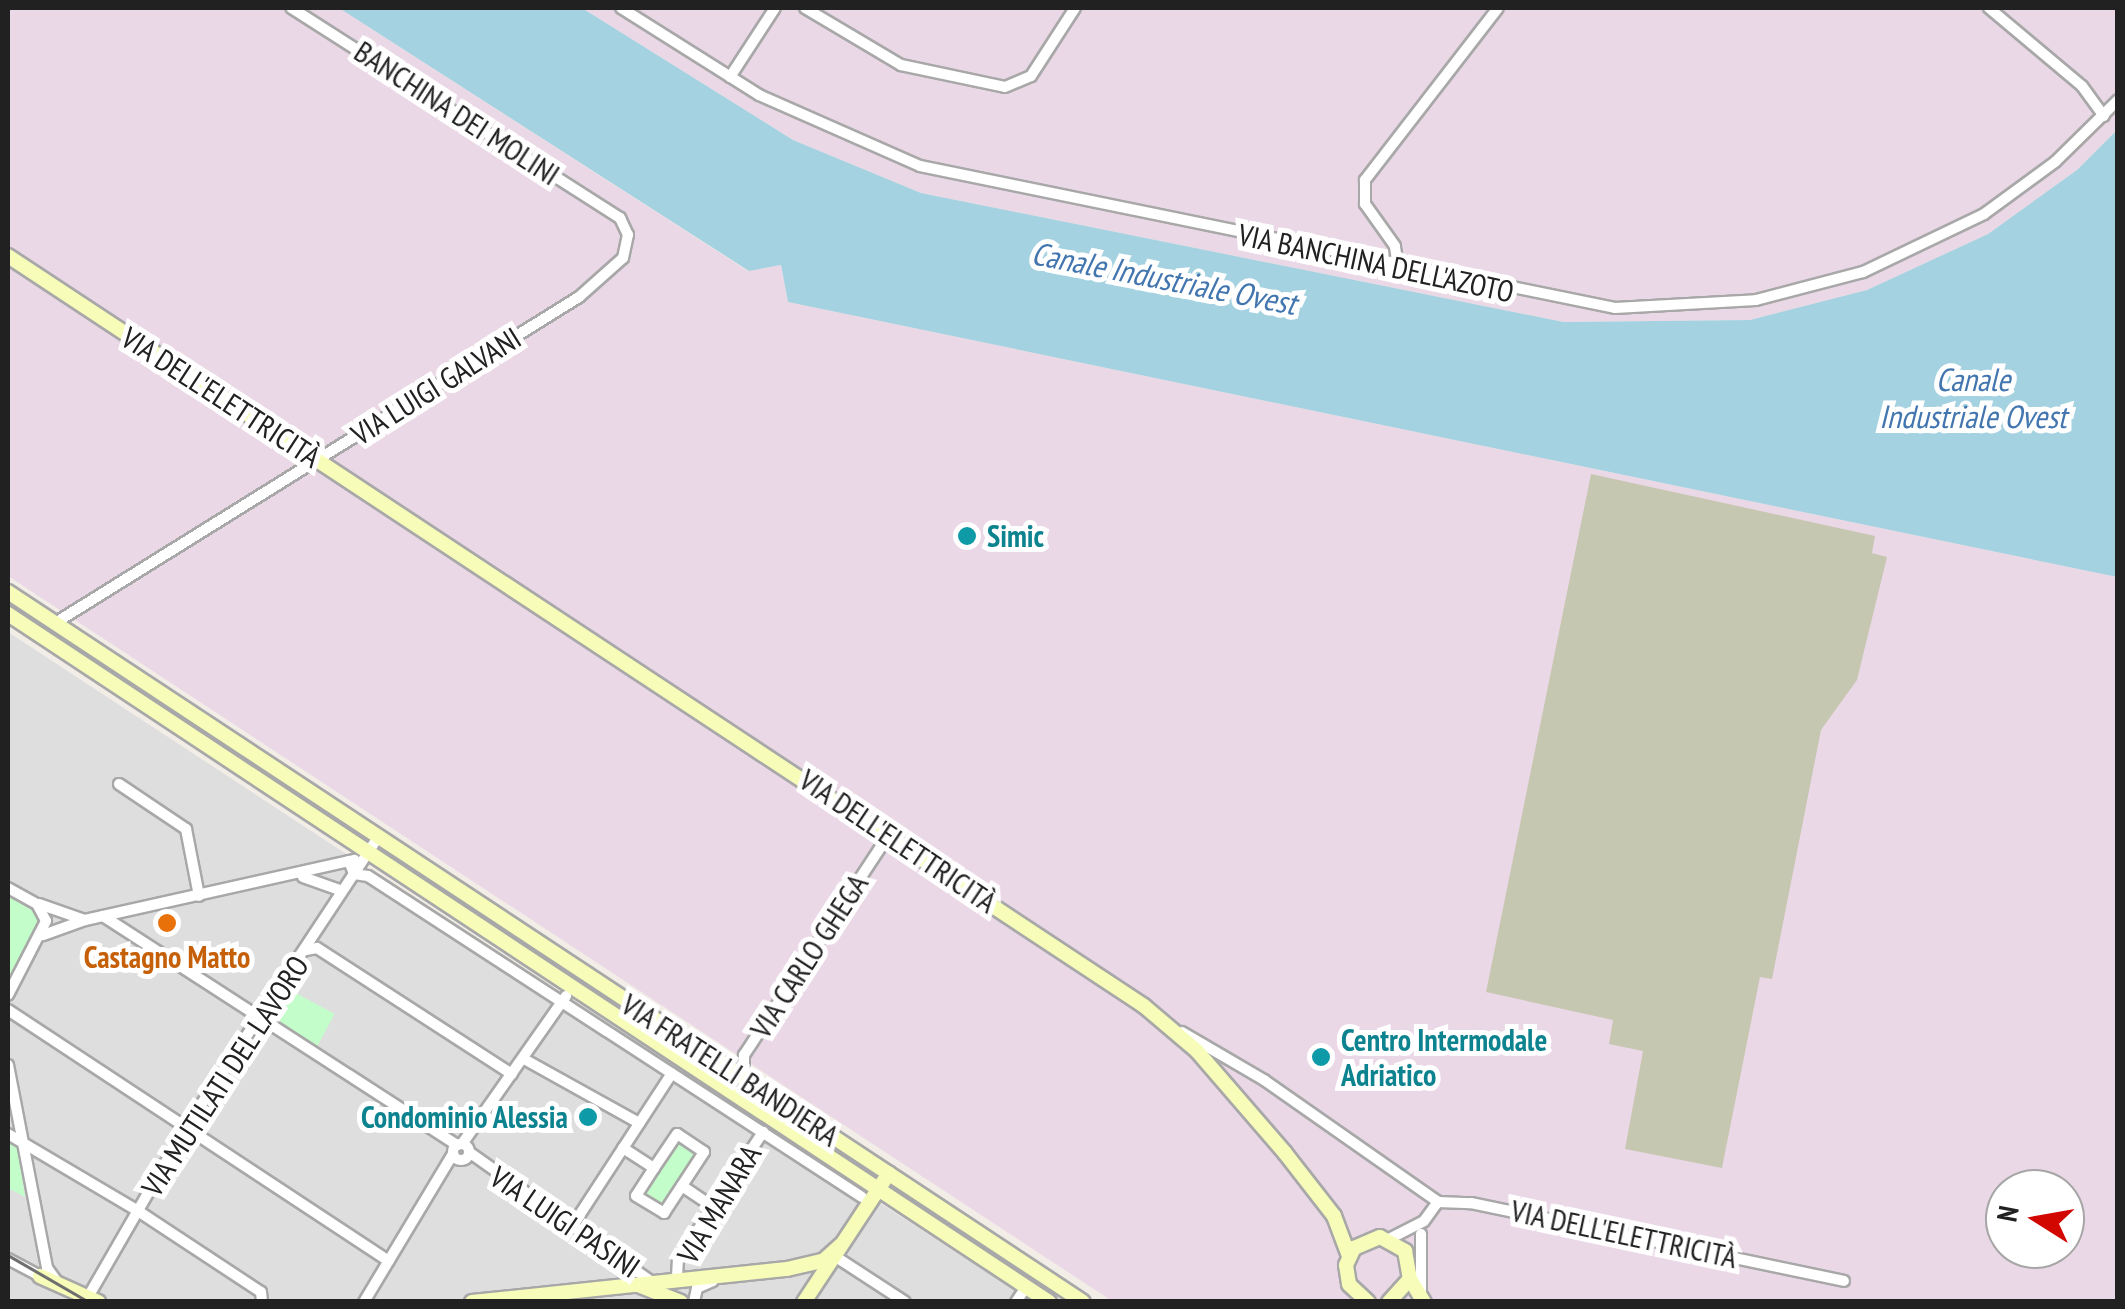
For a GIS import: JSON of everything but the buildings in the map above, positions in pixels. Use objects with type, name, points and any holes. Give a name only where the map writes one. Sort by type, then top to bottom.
[{"type":"main road","name":"VIA DELL'ELETTRICITÀ","points":[[8,256],[889,834],[1164,1021]]},
{"type":"main road","name":"VIA FRATELLI BANDIERA","points":[[8,592],[1083,1302]]},
{"type":"main road","name":"VIA FRATELLI BANDIERA","points":[[8,614],[1048,1302]]},
{"type":"main road","points":[[1164,1021],[1334,1216],[1371,1238],[1390,1239],[1410,1260],[1410,1279],[1423,1300]]},
{"type":"main road","points":[[805,1301],[889,1174]]},
{"type":"main road","points":[[1334,1216],[1349,1256],[1346,1302]]},
{"type":"main road","points":[[1349,1256],[1371,1238]]},
{"type":"main road","points":[[472,1302],[586,1294],[650,1280],[718,1278],[787,1269],[823,1261],[838,1251]]},
{"type":"main road","points":[[40,1276],[90,1300]]},
{"type":"main road","points":[[40,1276],[69,1302]]},
{"type":"main road","points":[[1390,1302],[1410,1279]]},
{"type":"main road","points":[[627,1283],[682,1302]]},
{"type":"main road","points":[[1349,1284],[1368,1302]]},
{"type":"street","name":"BANCHINA DEI MOLINI","points":[[292,8],[622,221]]},
{"type":"street","name":"VIA BANCHINA DELL'AZOTO","points":[[620,8],[730,77],[825,129],[920,166],[1616,308],[1701,306],[1794,292],[1878,266],[1984,214],[2104,116],[2118,100]]},
{"type":"street","points":[[730,77],[775,8]]},
{"type":"street","points":[[805,8],[901,65],[1005,87],[1031,76],[1075,8]]},
{"type":"street","points":[[1398,266],[1396,246],[1365,204],[1365,180],[1498,8]]},
{"type":"street","points":[[1989,8],[2082,86],[2104,116]]},
{"type":"street","name":"VIA LUIGI GALVANI","points":[[55,623],[607,279],[627,247],[622,221]]},
{"type":"street","points":[[119,784],[186,829],[198,896]]},
{"type":"street","name":"VIA CARLO GHEGA","points":[[744,1081],[744,1054],[889,834]]},
{"type":"street","points":[[367,854],[379,836]]},
{"type":"street","name":"VIA MUTILATI DEL LAVORO","points":[[90,1300],[185,1130],[312,949],[314,934],[342,891],[351,868],[367,854]]},
{"type":"street","points":[[43,934],[103,916],[351,868]]},
{"type":"street","name":"VIA FRATELLI BANDIERA","points":[[351,868],[562,1000],[862,1197]]},
{"type":"street","points":[[317,874],[342,891]]},
{"type":"street","points":[[8,888],[38,904],[85,920]]},
{"type":"street","points":[[10,994],[43,934],[46,921],[38,904]]},
{"type":"street","name":"VIA LUIGI PASINI","points":[[103,916],[258,1022],[573,1225],[650,1280]]},
{"type":"street","points":[[312,949],[512,1074]]},
{"type":"street","points":[[364,1302],[572,987]]},
{"type":"street","points":[[8,1010],[185,1130],[390,1261]]},
{"type":"street","name":"VIA DELL'ELETTRICITÀ","points":[[1164,1021],[1264,1080],[1438,1202],[1489,1206],[1844,1280]]},
{"type":"street","points":[[524,1059],[580,1095],[639,1123]]},
{"type":"street","points":[[8,1066],[47,1272],[58,1283]]},
{"type":"street","points":[[573,1225],[672,1073]]},
{"type":"street","name":"VIA MANARA","points":[[678,1278],[678,1260],[762,1132]]},
{"type":"street","points":[[8,1134],[21,1137],[262,1292],[262,1302]]},
{"type":"street","points":[[676,1134],[704,1152],[664,1213],[636,1196],[654,1168],[676,1134]]},
{"type":"street","points":[[623,1148],[654,1168]]},
{"type":"street","points":[[682,1186],[713,1207]]},
{"type":"street","points":[[1390,1239],[1424,1221],[1438,1202]]},
{"type":"street","points":[[1423,1300],[1424,1221]]},
{"type":"street","points":[[1410,1260],[1422,1234]]},
{"type":"street","points":[[838,1251],[905,1302]]},
{"type":"street","points":[[8,1259],[40,1276]]},
{"type":"street","points":[[787,1269],[810,1282],[805,1301]]},
{"type":"street","points":[[694,1302],[697,1288],[718,1278]]},
{"type":"street","points":[[1016,1302],[1026,1287]]},
{"type":"shaded area","points":[[8,8],[339,8],[748,271],[781,265],[788,302],[2117,577],[2117,1301],[1112,1301],[8,576]]},
{"type":"shaded area","points":[[582,8],[2117,8],[2117,130],[2077,170],[1988,234],[1867,290],[1750,320],[1564,322],[921,193],[793,140]]},
{"type":"shaded area","points":[[1591,474],[1875,536],[1872,553],[1887,557],[1857,680],[1821,730],[1772,979],[1760,977],[1722,1168],[1625,1149],[1643,1051],[1609,1044],[1613,1020],[1486,992]]},
{"type":"shaded area","points":[[8,632],[674,1069],[1031,1301],[8,1301]]},
{"type":"green space","points":[[8,896],[35,912],[38,923],[8,986]]},
{"type":"green space","points":[[286,988],[335,1014],[316,1048],[268,1022]]},
{"type":"green space","points":[[8,1138],[17,1143],[25,1197],[8,1188]]},
{"type":"green space","points":[[678,1139],[698,1152],[662,1208],[642,1195]]},
{"type":"water","name":"Canale Industriale Ovest","points":[[339,8],[582,8],[793,140],[921,193],[1564,322],[1750,320],[1867,290],[1988,234],[2077,170],[2117,130],[2117,577],[788,302],[781,265],[749,271]]},
{"type":"tram line","points":[[8,1255],[89,1302]]},
{"type":"place","name":"Simic","points":[[967,536]]},
{"type":"place","name":"Castagno Matto","points":[[167,923]]},
{"type":"place","name":"Centro Intermodale Adriatico","points":[[1321,1057]]},
{"type":"place","name":"Condominio Alessia","points":[[588,1117]]}]
